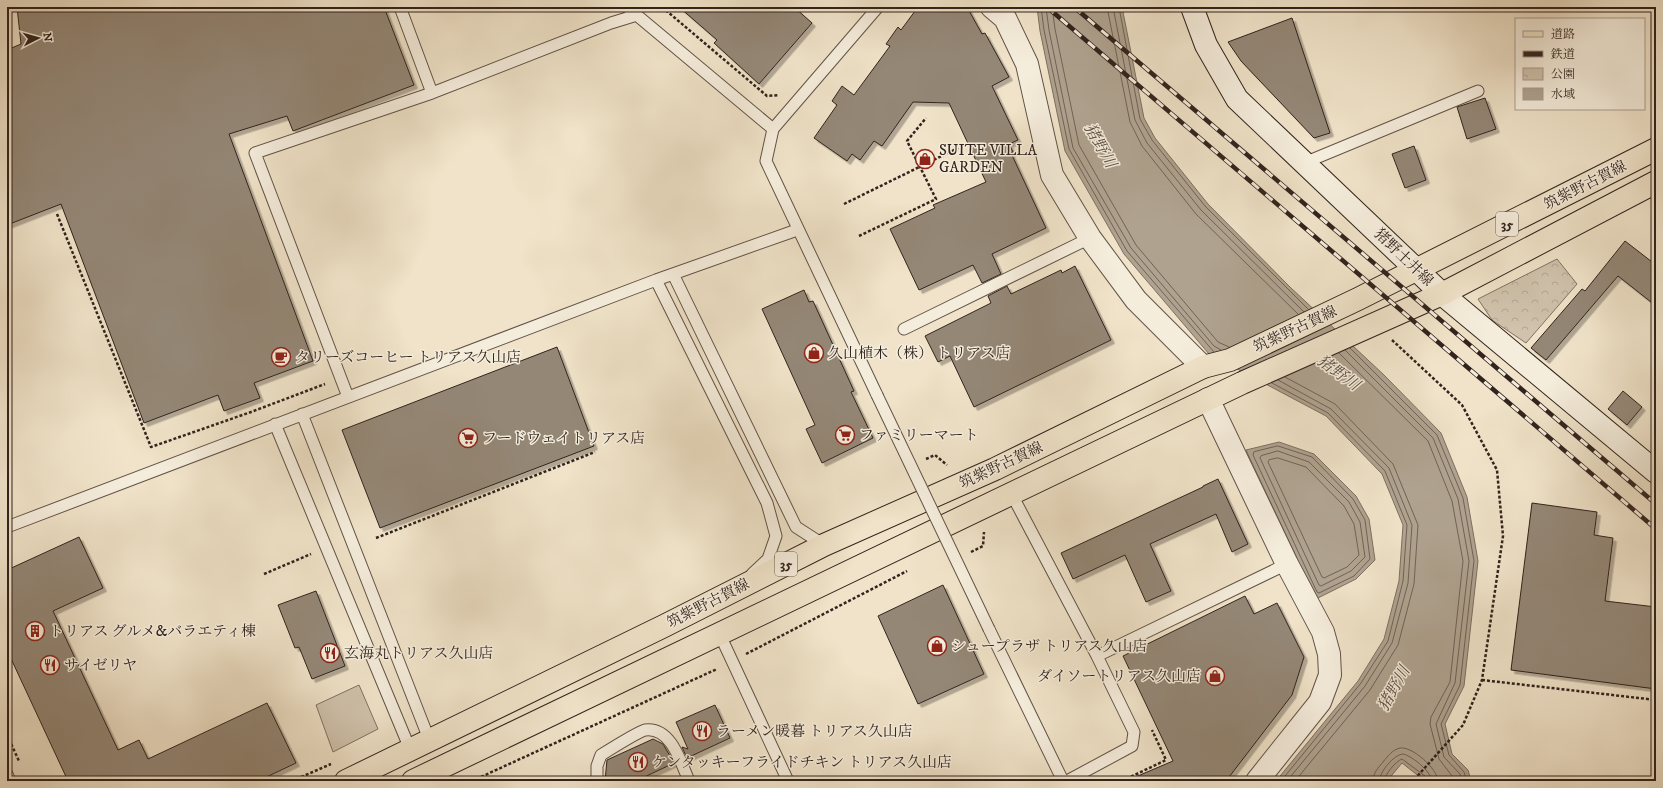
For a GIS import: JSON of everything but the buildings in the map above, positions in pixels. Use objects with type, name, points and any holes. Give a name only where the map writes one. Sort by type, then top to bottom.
[{"type":"main road","name":"筑紫野古賀線","points":[[346,781],[824,545],[995,469],[1203,367],[1230,360],[1358,300],[1656,149]]},
{"type":"main road","name":"筑紫野古賀線","points":[[420,780],[1208,399],[1442,294],[1656,182]]},
{"type":"street","points":[[992,7],[1005,18],[1027,64],[1052,175],[1090,238],[1136,300],[1203,367]]},
{"type":"street","name":"猪野土井線","points":[[1192,7],[1206,45],[1237,99],[1419,270],[1442,294],[1656,472]]},
{"type":"street","points":[[1208,399],[1287,564],[1323,632],[1329,654],[1330,675],[1320,702],[1257,781]]},
{"type":"lane","points":[[400,7],[432,93]]},
{"type":"lane","points":[[627,7],[773,129]]},
{"type":"lane","points":[[878,7],[773,129],[766,161],[797,230],[1063,781]]},
{"type":"lane","points":[[348,397],[255,152],[432,93],[611,23],[637,15]]},
{"type":"lane","points":[[1304,163],[1478,91]]},
{"type":"lane","points":[[7,527],[656,280],[797,230]]},
{"type":"lane","points":[[904,329],[1090,238]]},
{"type":"lane","points":[[673,274],[796,527],[824,545]]},
{"type":"lane","points":[[656,280],[767,503],[776,536],[768,559],[736,589]]},
{"type":"lane","points":[[302,414],[420,744]]},
{"type":"lane","points":[[275,424],[420,744]]},
{"type":"lane","points":[[1011,493],[1097,656],[1134,732],[1132,746],[1067,781]]},
{"type":"lane","points":[[1097,656],[1287,564]]},
{"type":"lane","points":[[720,635],[788,781]]},
{"type":"lane","points":[[597,781],[597,766],[601,755],[645,730],[661,733],[671,742],[689,781]]},
{"type":"lane","points":[[7,774],[10,781]]},
{"type":"path","points":[[7,26],[11,7]]},
{"type":"path","points":[[662,7],[767,96],[779,95],[784,89]]},
{"type":"path","points":[[859,236],[936,199],[907,141],[926,118]]},
{"type":"path","points":[[844,204],[958,148]]},
{"type":"path","points":[[57,214],[151,447],[325,384],[322,377]]},
{"type":"path","points":[[1378,322],[1388,337],[1462,405],[1497,470],[1503,536],[1482,680],[1463,725],[1413,781]]},
{"type":"path","points":[[376,538],[595,452]]},
{"type":"path","points":[[925,459],[935,455],[947,465]]},
{"type":"path","points":[[977,535],[990,528]]},
{"type":"path","points":[[970,553],[983,546],[984,532]]},
{"type":"path","points":[[264,574],[312,553],[309,546]]},
{"type":"path","points":[[472,781],[732,662],[914,568]]},
{"type":"path","points":[[1482,680],[1656,700]]},
{"type":"path","points":[[7,735],[20,764]]},
{"type":"green space","points":[[1557,259],[1577,284],[1526,343],[1492,320],[1478,299]]},
{"type":"green space","points":[[359,685],[378,729],[333,752],[316,705]]},
{"type":"water","name":"猪野川","points":[[1037,7],[1122,7],[1144,118],[1155,138],[1208,204],[1290,287],[1384,375],[1441,433],[1467,497],[1478,561],[1464,686],[1445,724],[1452,754],[1468,770],[1471,781],[1425,781],[1402,763],[1387,781],[1276,781],[1358,681],[1384,639],[1399,581],[1403,525],[1382,474],[1326,416],[1209,354],[1124,254],[1065,151],[1040,31]]},
{"type":"water","points":[[1279,442],[1314,454],[1356,496],[1369,519],[1375,560],[1356,579],[1316,599],[1246,450]]},
{"type":"railway","points":[[1047,7],[1656,529]]},
{"type":"railway","points":[[1074,7],[1656,504]]},
{"type":"place","name":"SUITE VILLA GARDEN","points":[[925,159]]},
{"type":"place","name":"久山植木（株） トリアス店","points":[[814,353]]},
{"type":"place","name":"タリーズコーヒー トリアス久山店","points":[[281,357]]},
{"type":"place","name":"ファミリーマート","points":[[845,435]]},
{"type":"place","name":"フードウェイトリアス店","points":[[468,438]]},
{"type":"place","name":"トリアス グルメ&バラエティ棟","points":[[35,631]]},
{"type":"place","name":"シュープラザ トリアス久山店","points":[[937,646]]},
{"type":"place","name":"玄海丸トリアス久山店","points":[[330,653]]},
{"type":"place","name":"サイゼリヤ","points":[[50,665]]},
{"type":"place","name":"ダイソートリアス久山店","points":[[1215,676]]},
{"type":"place","name":"ラーメン暖暮 トリアス久山店","points":[[702,731]]},
{"type":"place","name":"ケンタッキーフライドチキン トリアス久山店","points":[[638,762]]}]
